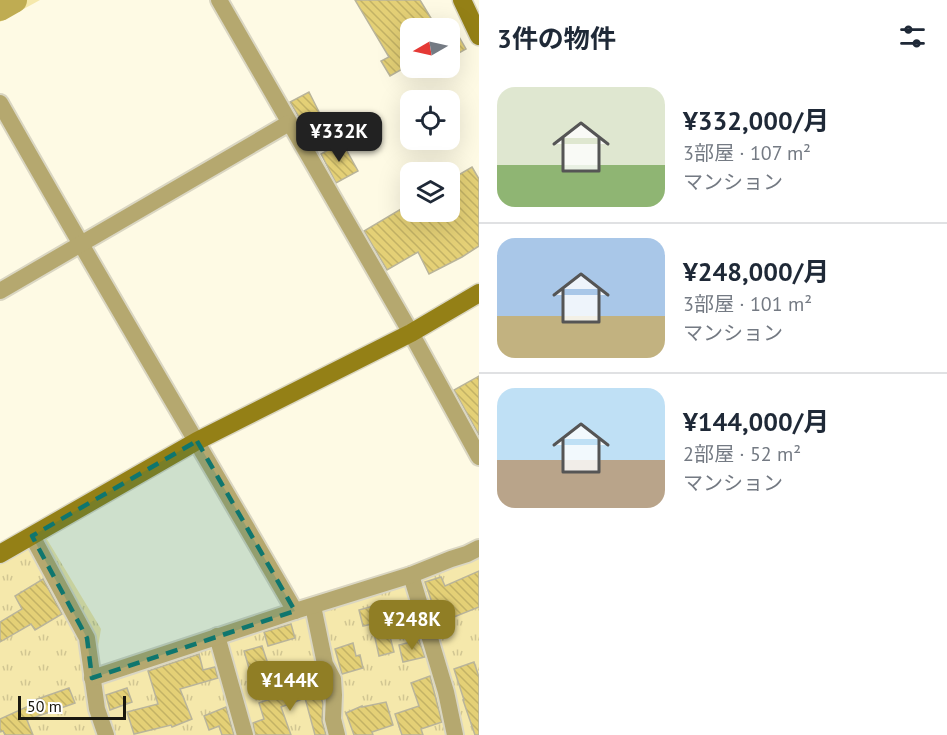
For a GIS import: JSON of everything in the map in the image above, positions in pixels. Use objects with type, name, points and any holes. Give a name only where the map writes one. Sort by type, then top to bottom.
[{"type":"street","points":[[219,0],[411,333],[479,458]]},
{"type":"street","points":[[462,0],[479,36]]},
{"type":"street","points":[[0,103],[295,611]]},
{"type":"street","points":[[0,291],[289,123]]},
{"type":"street","points":[[0,554],[197,441],[411,333],[479,292]]},
{"type":"street","points":[[32,536],[87,638],[97,709],[106,735]]},
{"type":"street","points":[[92,678],[411,575],[479,548]]},
{"type":"street","points":[[411,575],[446,692],[455,735]]},
{"type":"street","points":[[313,606],[325,664],[333,679],[333,719],[337,735]]},
{"type":"street","points":[[217,636],[245,735]]},
{"type":"highlighted area","points":[[197,441],[295,611],[92,678],[87,638],[32,536]]},
{"type":"green space","points":[[0,0],[40,0],[0,22]]},
{"type":"green space","points":[[42,531],[101,629],[93,677],[465,564],[479,555],[479,735],[0,735],[0,555]]},
{"type":"building","points":[[355,0],[420,0],[431,18],[400,18],[400,70],[390,76],[381,61],[389,57]]},
{"type":"building","points":[[460,38],[466,49],[460,52]]},
{"type":"building","points":[[309,92],[323,120],[306,129],[290,102]]},
{"type":"building","points":[[342,142],[358,171],[336,183],[321,154]]},
{"type":"building","points":[[472,167],[479,179],[479,246],[429,274],[418,252],[387,270],[364,231],[400,210],[400,222],[460,222],[460,174]]},
{"type":"building","points":[[479,376],[479,435],[454,390]]},
{"type":"building","points":[[479,571],[479,607],[439,623],[425,582],[441,577],[445,586]]},
{"type":"building","points":[[43,579],[62,614],[35,630],[31,624],[0,642],[0,622],[22,609],[15,596]]},
{"type":"building","points":[[377,605],[385,629],[388,629],[394,652],[379,656],[372,624],[363,626],[359,610]]},
{"type":"building","points":[[291,624],[295,638],[268,646],[264,632]]},
{"type":"building","points":[[419,640],[425,657],[403,662],[399,645]]},
{"type":"building","points":[[353,643],[356,656],[360,655],[363,668],[342,674],[335,649]]},
{"type":"building","points":[[262,646],[272,676],[253,682],[244,651]]},
{"type":"building","points":[[199,654],[203,670],[215,667],[218,678],[180,689],[192,719],[172,727],[171,725],[134,734],[127,712],[158,704],[148,671]]},
{"type":"building","points":[[474,662],[479,677],[479,735],[475,735],[454,669]]},
{"type":"building","points":[[430,676],[442,722],[421,729],[423,735],[402,735],[395,714],[419,706],[411,683]]},
{"type":"building","points":[[317,682],[323,704],[322,721],[326,735],[315,735],[305,698],[281,707],[291,735],[255,735],[253,723],[264,719],[259,703]]},
{"type":"building","points":[[69,688],[75,703],[27,720],[33,735],[5,735],[3,731],[0,732],[0,719],[31,705],[29,702]]},
{"type":"building","points":[[127,688],[132,702],[110,710],[106,695]]},
{"type":"building","points":[[386,702],[393,725],[372,732],[373,735],[354,735],[346,713],[362,706]]},
{"type":"building","points":[[226,707],[234,735],[222,735],[219,726],[209,730],[204,716]]},
{"type":"waterway","points":[[0,8],[14,0]]}]
